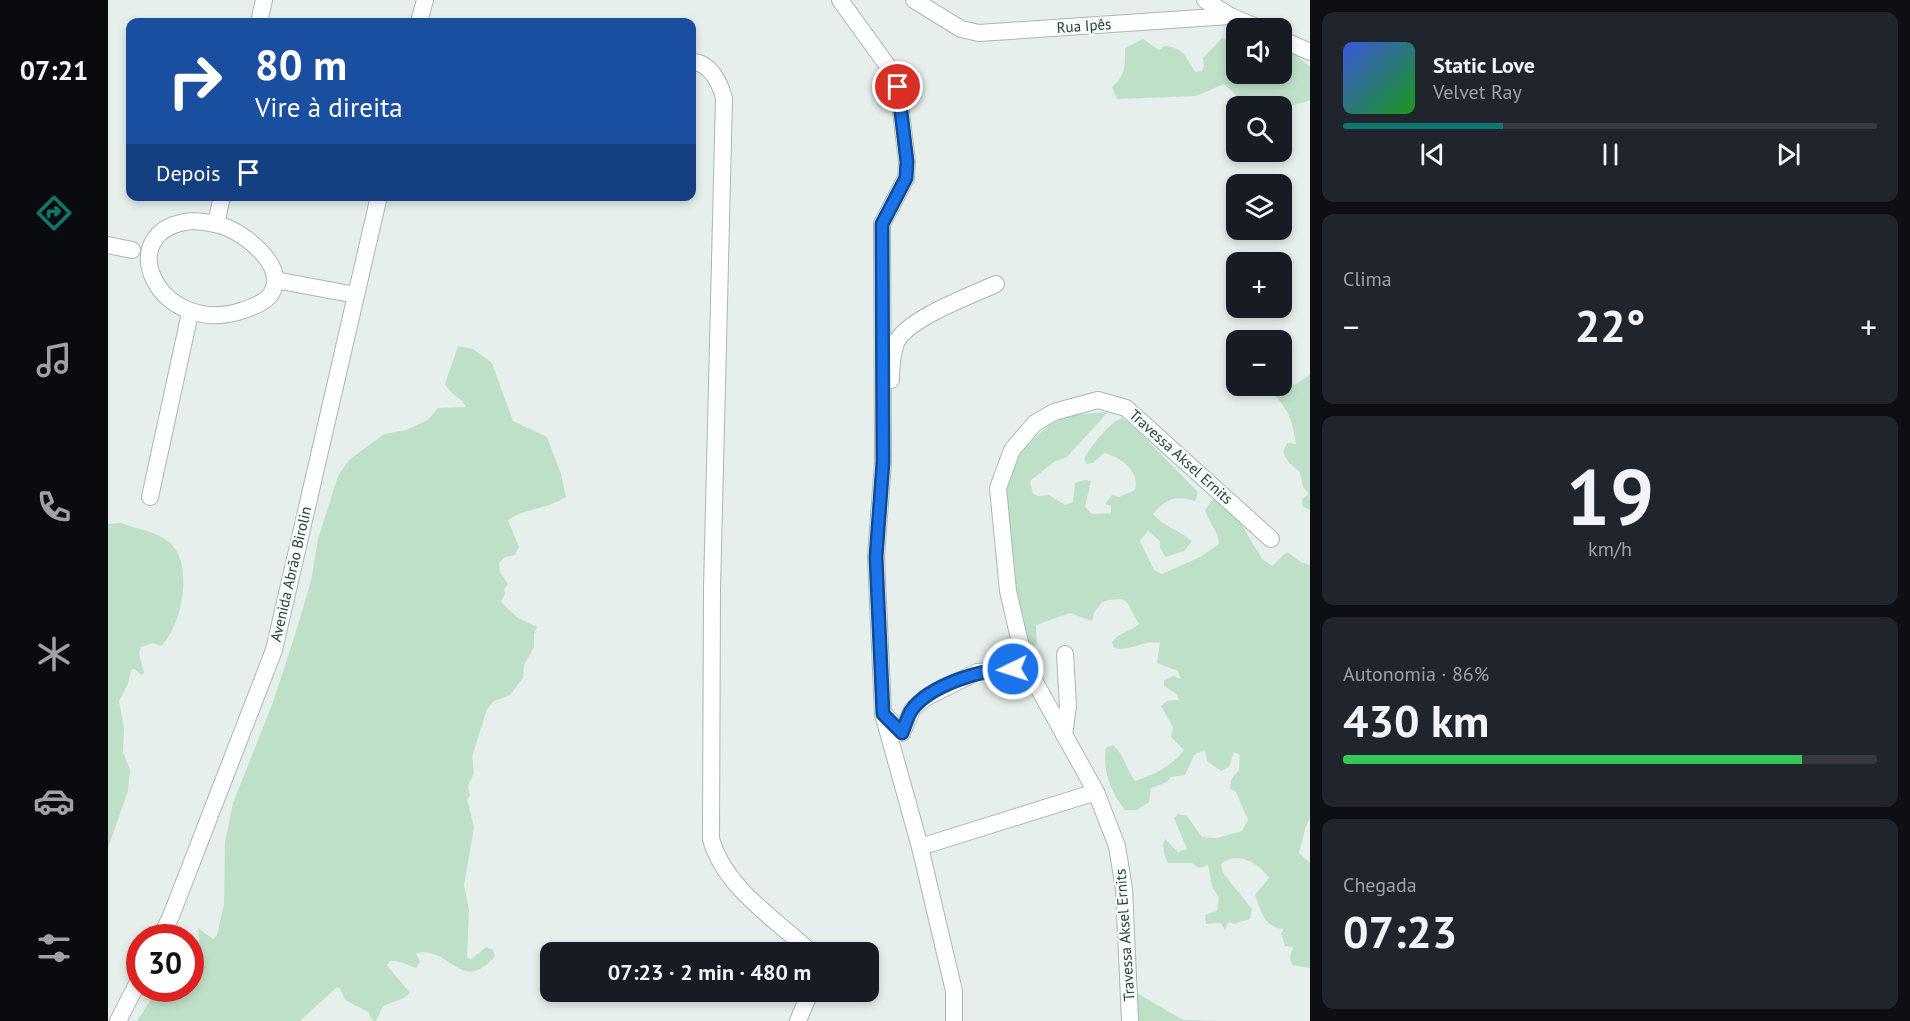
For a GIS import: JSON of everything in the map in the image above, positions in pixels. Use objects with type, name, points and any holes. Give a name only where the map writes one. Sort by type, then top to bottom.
[{"type":"street","points":[[260,18],[264,0]]},
{"type":"street","points":[[420,18],[425,0]]},
{"type":"street","points":[[840,0],[892,72],[898,87],[907,162],[906,178],[882,224],[883,462],[876,557],[883,714],[920,847],[954,991],[954,1021]]},
{"type":"street","name":"Rua Ipês","points":[[914,0],[961,28],[979,33],[1230,16],[1235,18]]},
{"type":"street","points":[[1205,0],[1230,16]]},
{"type":"street","points":[[1292,44],[1310,52]]},
{"type":"street","points":[[696,62],[718,79],[724,98],[712,590],[711,839],[716,856],[732,881],[799,942]]},
{"type":"street","points":[[216,224],[221,201]]},
{"type":"street","name":"Avenida Abrão Birolin","points":[[167,924],[274,650],[378,201]]},
{"type":"street","points":[[193,221],[216,224],[236,232],[254,246],[272,268],[275,280],[270,296],[246,309],[213,316],[190,313],[160,300],[144,286],[133,270],[132,250],[143,236],[170,224],[193,221]]},
{"type":"street","points":[[108,245],[132,250]]},
{"type":"street","points":[[275,280],[356,295]]},
{"type":"street","points":[[881,408],[890,395],[891,365],[896,342],[904,331],[936,311],[996,284]]},
{"type":"street","points":[[150,497],[190,313]]},
{"type":"street","name":"Travessa Aksel Ernits","points":[[1130,1021],[1124,889],[1117,846],[1096,792],[1024,664],[1008,591],[998,488],[1012,450],[1035,423],[1054,411],[1098,400],[1126,408],[1272,539]]},
{"type":"street","points":[[1064,735],[1068,706],[1065,654]]},
{"type":"street","points":[[883,714],[902,733],[912,711],[925,698],[977,672],[1013,669],[1032,677]]},
{"type":"street","points":[[920,847],[1096,792]]},
{"type":"street","points":[[118,1021],[128,1002]]},
{"type":"street","points":[[798,1021],[806,1002]]},
{"type":"green space","points":[[1222,38],[1226,39],[1226,84],[1292,84],[1292,54],[1295,54],[1310,67],[1310,100],[1292,105],[1292,96],[1237,96],[1224,84],[1196,96],[1117,99],[1112,87],[1117,83],[1125,65],[1125,48],[1143,39],[1159,50],[1164,46],[1176,48],[1195,72],[1202,71],[1203,58]]},
{"type":"green space","points":[[458,346],[473,349],[492,363],[513,421],[547,437],[561,474],[566,497],[508,520],[519,547],[515,555],[505,557],[499,563],[500,572],[508,584],[504,589],[505,594],[501,602],[518,618],[537,627],[534,634],[534,647],[524,665],[523,678],[510,695],[494,701],[487,709],[472,757],[474,773],[468,786],[470,796],[467,799],[474,827],[464,885],[469,910],[467,958],[472,959],[486,947],[493,950],[495,956],[483,967],[473,971],[464,971],[428,952],[416,953],[420,962],[416,968],[397,961],[390,961],[387,965],[410,993],[404,998],[383,1006],[376,1021],[373,1021],[368,1012],[345,1000],[340,988],[337,987],[300,1021],[137,1021],[149,1002],[204,1002],[204,932],[213,939],[217,935],[224,904],[225,842],[233,803],[272,705],[294,638],[311,581],[318,539],[338,476],[349,460],[384,434],[406,430],[428,420],[438,408],[466,407],[445,384]]},
{"type":"green space","points":[[1310,375],[1310,510],[1303,507],[1302,499],[1309,494],[1303,487],[1300,472],[1289,463],[1283,452],[1287,443],[1296,444],[1290,419],[1276,396],[1292,396],[1292,385]]},
{"type":"green space","points":[[1108,412],[1067,457],[1054,462],[1030,481],[1033,494],[1049,495],[1065,505],[1073,502],[1075,483],[1084,480],[1091,481],[1085,507],[1092,514],[1111,513],[1111,506],[1105,504],[1112,495],[1119,497],[1135,490],[1136,483],[1132,471],[1123,461],[1104,453],[1093,463],[1087,464],[1084,459],[1100,436],[1122,418],[1135,428],[1198,492],[1195,501],[1182,498],[1171,500],[1153,514],[1192,541],[1184,551],[1165,557],[1160,541],[1148,531],[1140,541],[1154,570],[1162,574],[1200,557],[1219,544],[1217,534],[1205,510],[1213,499],[1237,517],[1262,559],[1272,566],[1287,552],[1301,562],[1310,565],[1310,818],[1299,853],[1310,863],[1310,968],[1292,965],[1290,957],[1293,947],[1285,946],[1281,933],[1284,929],[1277,928],[1264,918],[1255,895],[1269,878],[1254,863],[1234,858],[1221,864],[1223,873],[1252,909],[1250,919],[1234,924],[1229,922],[1225,930],[1221,923],[1206,924],[1205,915],[1217,911],[1219,898],[1212,886],[1208,865],[1199,868],[1192,863],[1168,863],[1165,854],[1163,845],[1165,839],[1178,852],[1187,849],[1174,818],[1178,814],[1187,816],[1202,837],[1217,838],[1242,831],[1248,820],[1236,792],[1230,789],[1231,780],[1239,770],[1240,755],[1234,752],[1229,767],[1221,771],[1207,761],[1205,750],[1194,755],[1185,775],[1171,777],[1167,782],[1151,788],[1149,802],[1137,810],[1125,810],[1112,789],[1105,765],[1106,748],[1113,745],[1117,749],[1135,781],[1162,769],[1184,750],[1171,737],[1173,727],[1161,706],[1167,701],[1179,700],[1177,694],[1164,686],[1164,681],[1173,676],[1181,679],[1178,671],[1157,663],[1160,643],[1114,648],[1112,642],[1115,639],[1139,624],[1127,602],[1118,599],[1102,602],[1094,613],[1092,621],[1070,613],[1036,625],[1037,644],[1031,647],[1025,646],[1005,512],[1009,470],[1022,449],[1048,426],[1068,415]]},
{"type":"green space","points":[[121,523],[155,534],[173,546],[182,567],[183,592],[178,616],[171,631],[162,646],[152,643],[141,647],[139,653],[144,673],[142,675],[134,669],[131,670],[128,684],[119,701],[124,729],[123,752],[130,770],[128,791],[108,848],[108,524]]},
{"type":"green space","points":[[1135,992],[1183,1020],[1220,1021],[1138,1021]]},
{"type":"route","points":[[898,87],[907,162],[906,178],[882,224],[883,462],[876,557],[883,714],[902,733],[912,711],[925,698],[977,672],[1013,669]]}]
